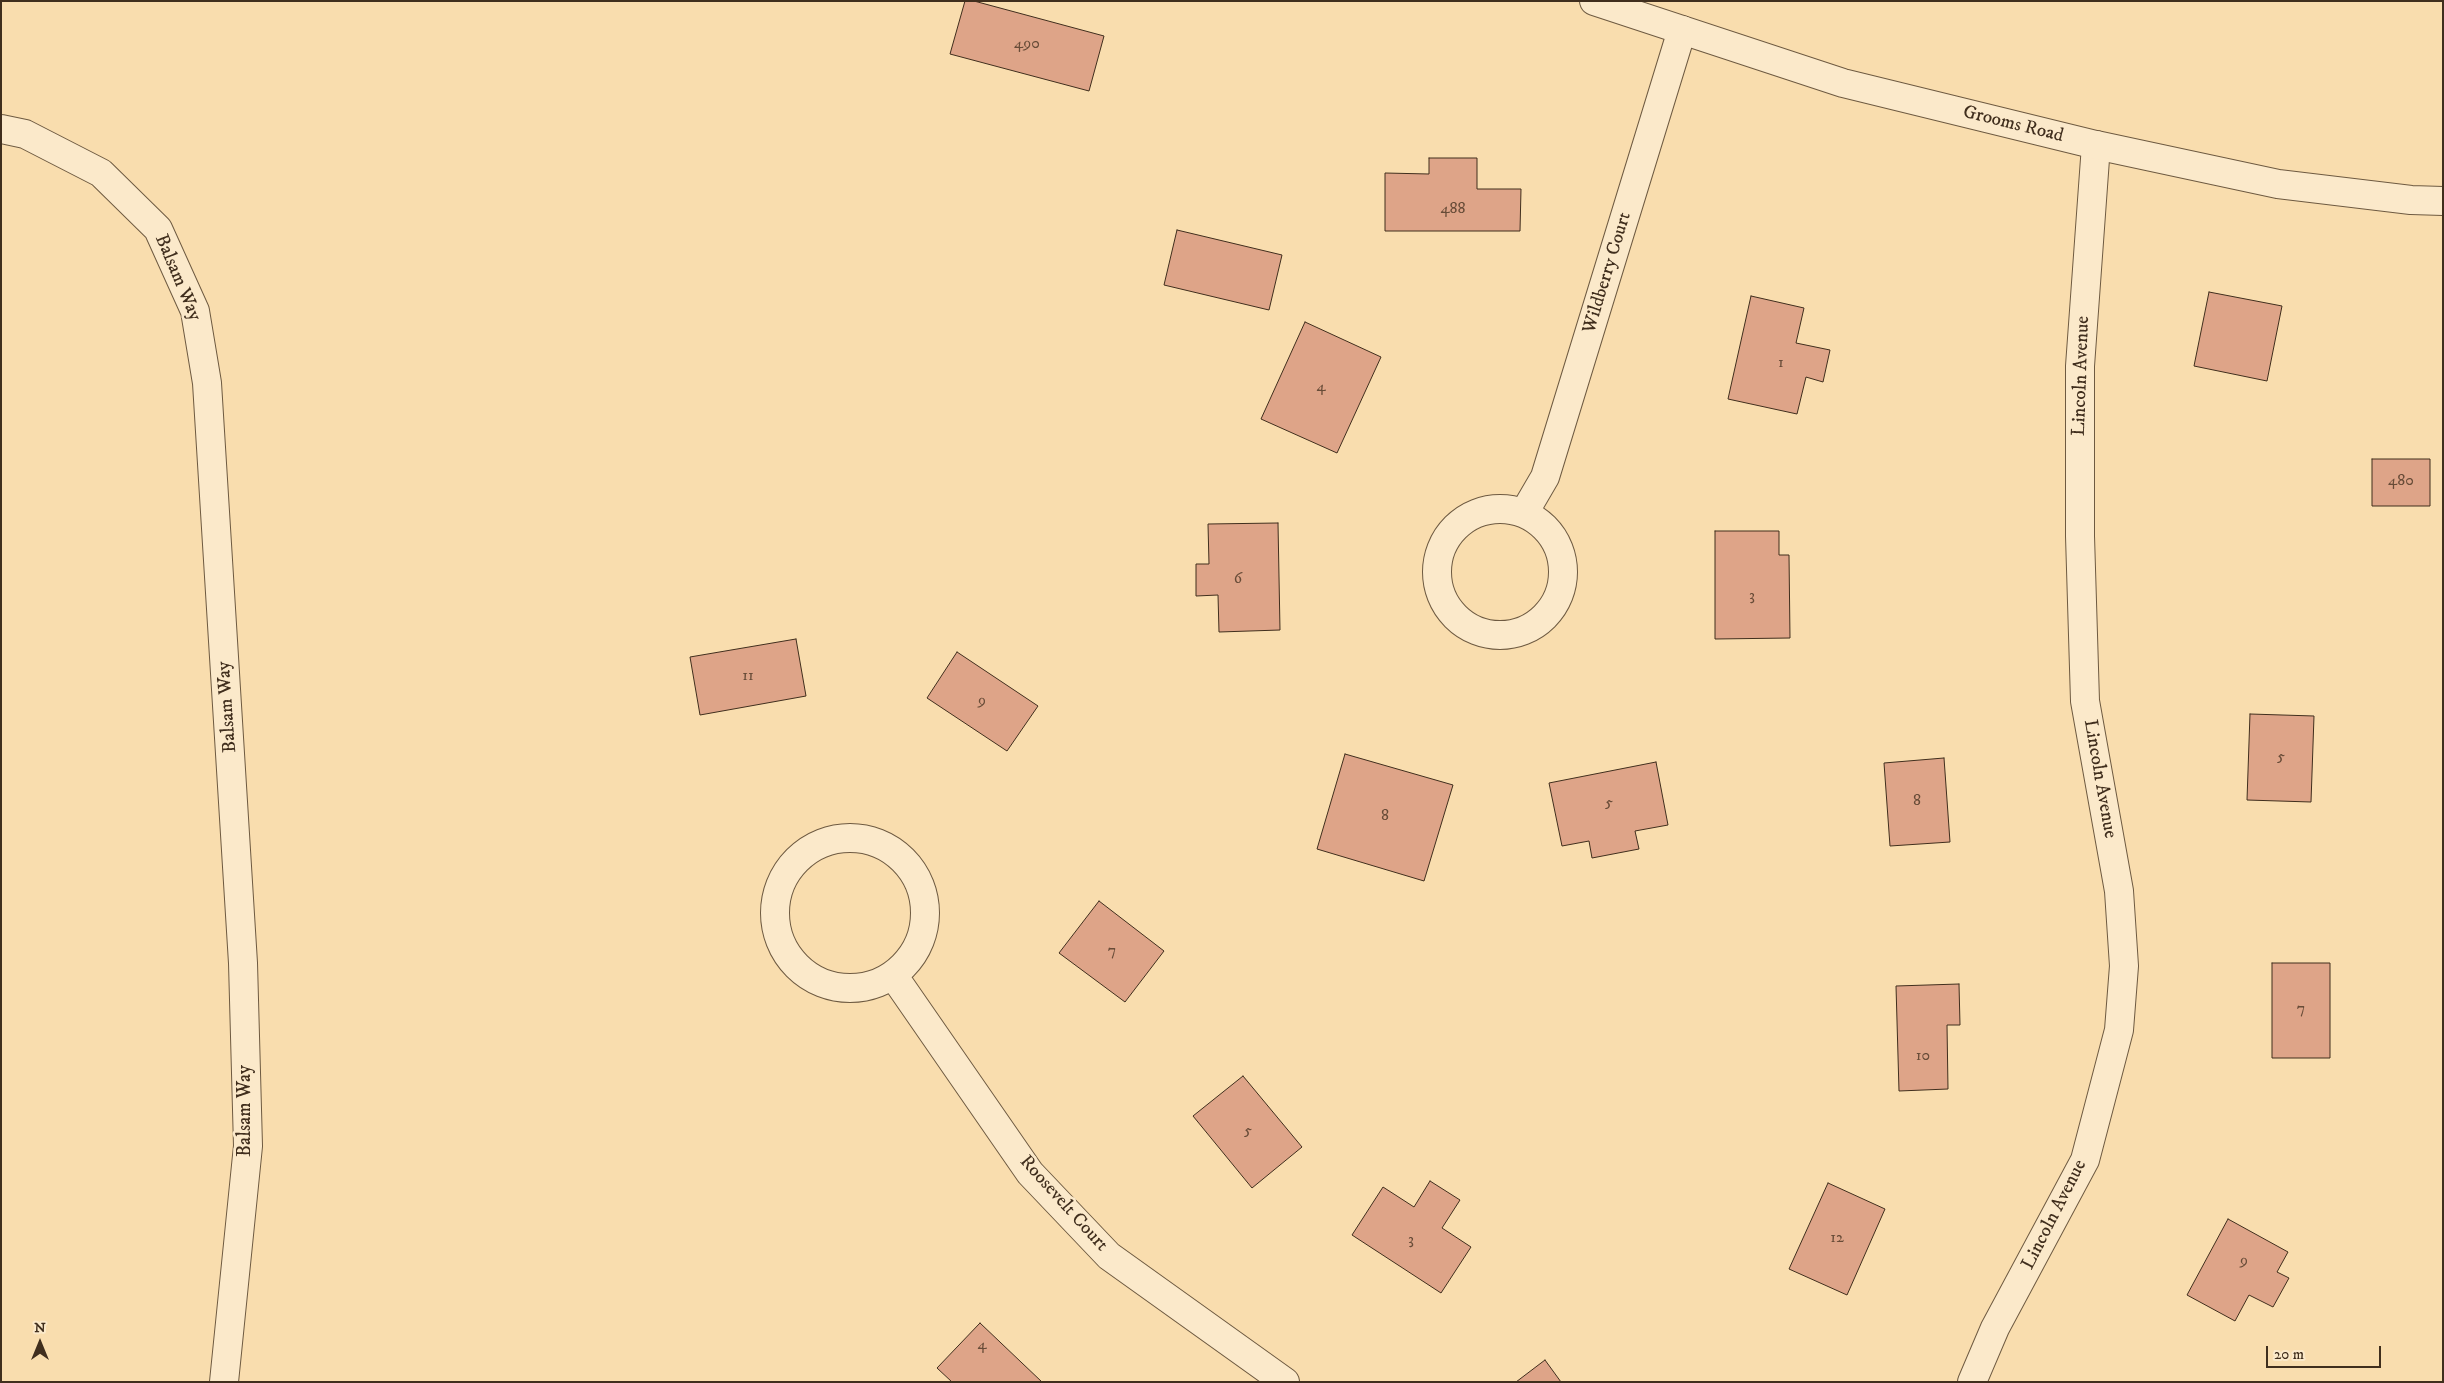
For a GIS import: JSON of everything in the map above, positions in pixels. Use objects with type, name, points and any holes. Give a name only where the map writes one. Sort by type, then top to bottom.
[{"type":"street","name":"Grooms Road","points":[[1594,1],[1843,83],[2096,145],[2278,184],[2411,200],[2443,201]]},
{"type":"street","name":"Wildberry Court","points":[[1524,513],[1545,477],[1682,30]]},
{"type":"street","name":"Balsam Way","points":[[1,129],[25,134],[100,173],[158,229],[195,311],[207,383],[244,964],[248,1146],[224,1382]]},
{"type":"street","name":"Lincoln Avenue","points":[[1972,1382],[1995,1328],[2085,1160],[2118,1030],[2124,966],[2118,891],[2085,701],[2080,536],[2080,366],[2096,145]]},
{"type":"street","points":[[1507,508],[1524,513],[1546,529],[1561,552],[1564,569],[1562,587],[1555,604],[1544,618],[1529,629],[1511,634],[1494,635],[1476,630],[1460,621],[1448,608],[1440,592],[1437,565],[1445,539],[1456,525],[1489,509],[1507,508]]},
{"type":"street","points":[[852,837],[882,844],[907,864],[922,892],[925,923],[914,952],[893,975],[863,987],[832,986],[804,973],[783,949],[774,919],[778,888],[794,861],[820,843],[852,837]]},
{"type":"street","name":"Roosevelt Court","points":[[893,975],[1030,1173],[1109,1256],[1285,1382]]},
{"type":"building","points":[[965,1],[974,1],[1104,36],[1089,91],[950,54]]},
{"type":"building","points":[[1429,158],[1477,158],[1477,189],[1521,189],[1520,231],[1385,231],[1385,173],[1429,174]]},
{"type":"building","points":[[1177,230],[1282,255],[1269,310],[1164,285]]},
{"type":"building","points":[[2209,292],[2282,306],[2267,381],[2194,366]]},
{"type":"building","points":[[1751,296],[1804,308],[1796,343],[1830,350],[1823,382],[1806,377],[1797,414],[1728,399]]},
{"type":"building","points":[[1305,322],[1381,357],[1337,453],[1261,419]]},
{"type":"building","points":[[2372,459],[2430,459],[2430,506],[2372,506]]},
{"type":"building","points":[[1278,523],[1280,630],[1219,632],[1218,595],[1196,596],[1196,564],[1209,564],[1208,524]]},
{"type":"building","points":[[1715,531],[1779,531],[1779,555],[1789,555],[1790,638],[1715,639]]},
{"type":"building","points":[[796,639],[806,696],[700,715],[690,657]]},
{"type":"building","points":[[957,652],[1038,706],[1007,751],[927,698]]},
{"type":"building","points":[[2250,714],[2314,716],[2311,802],[2247,800]]},
{"type":"building","points":[[1345,754],[1453,785],[1424,881],[1317,849]]},
{"type":"building","points":[[1944,758],[1950,842],[1890,846],[1884,763]]},
{"type":"building","points":[[1656,762],[1668,825],[1635,831],[1639,849],[1592,858],[1589,841],[1562,846],[1549,783]]},
{"type":"building","points":[[1099,901],[1164,951],[1125,1002],[1059,953]]},
{"type":"building","points":[[2272,963],[2330,963],[2330,1058],[2272,1058]]},
{"type":"building","points":[[1959,984],[1960,1025],[1947,1025],[1948,1089],[1899,1091],[1896,986]]},
{"type":"building","points":[[1243,1076],[1302,1147],[1252,1188],[1193,1116]]},
{"type":"building","points":[[1430,1181],[1460,1200],[1442,1228],[1471,1247],[1441,1293],[1352,1235],[1383,1187],[1414,1207]]},
{"type":"building","points":[[1828,1183],[1885,1209],[1847,1295],[1789,1269]]},
{"type":"building","points":[[2228,1219],[2288,1252],[2277,1272],[2289,1278],[2273,1307],[2249,1295],[2235,1321],[2187,1295]]},
{"type":"building","points":[[980,1323],[1042,1382],[952,1382],[937,1368]]},
{"type":"building","points":[[1545,1360],[1561,1382],[1516,1382]]}]
